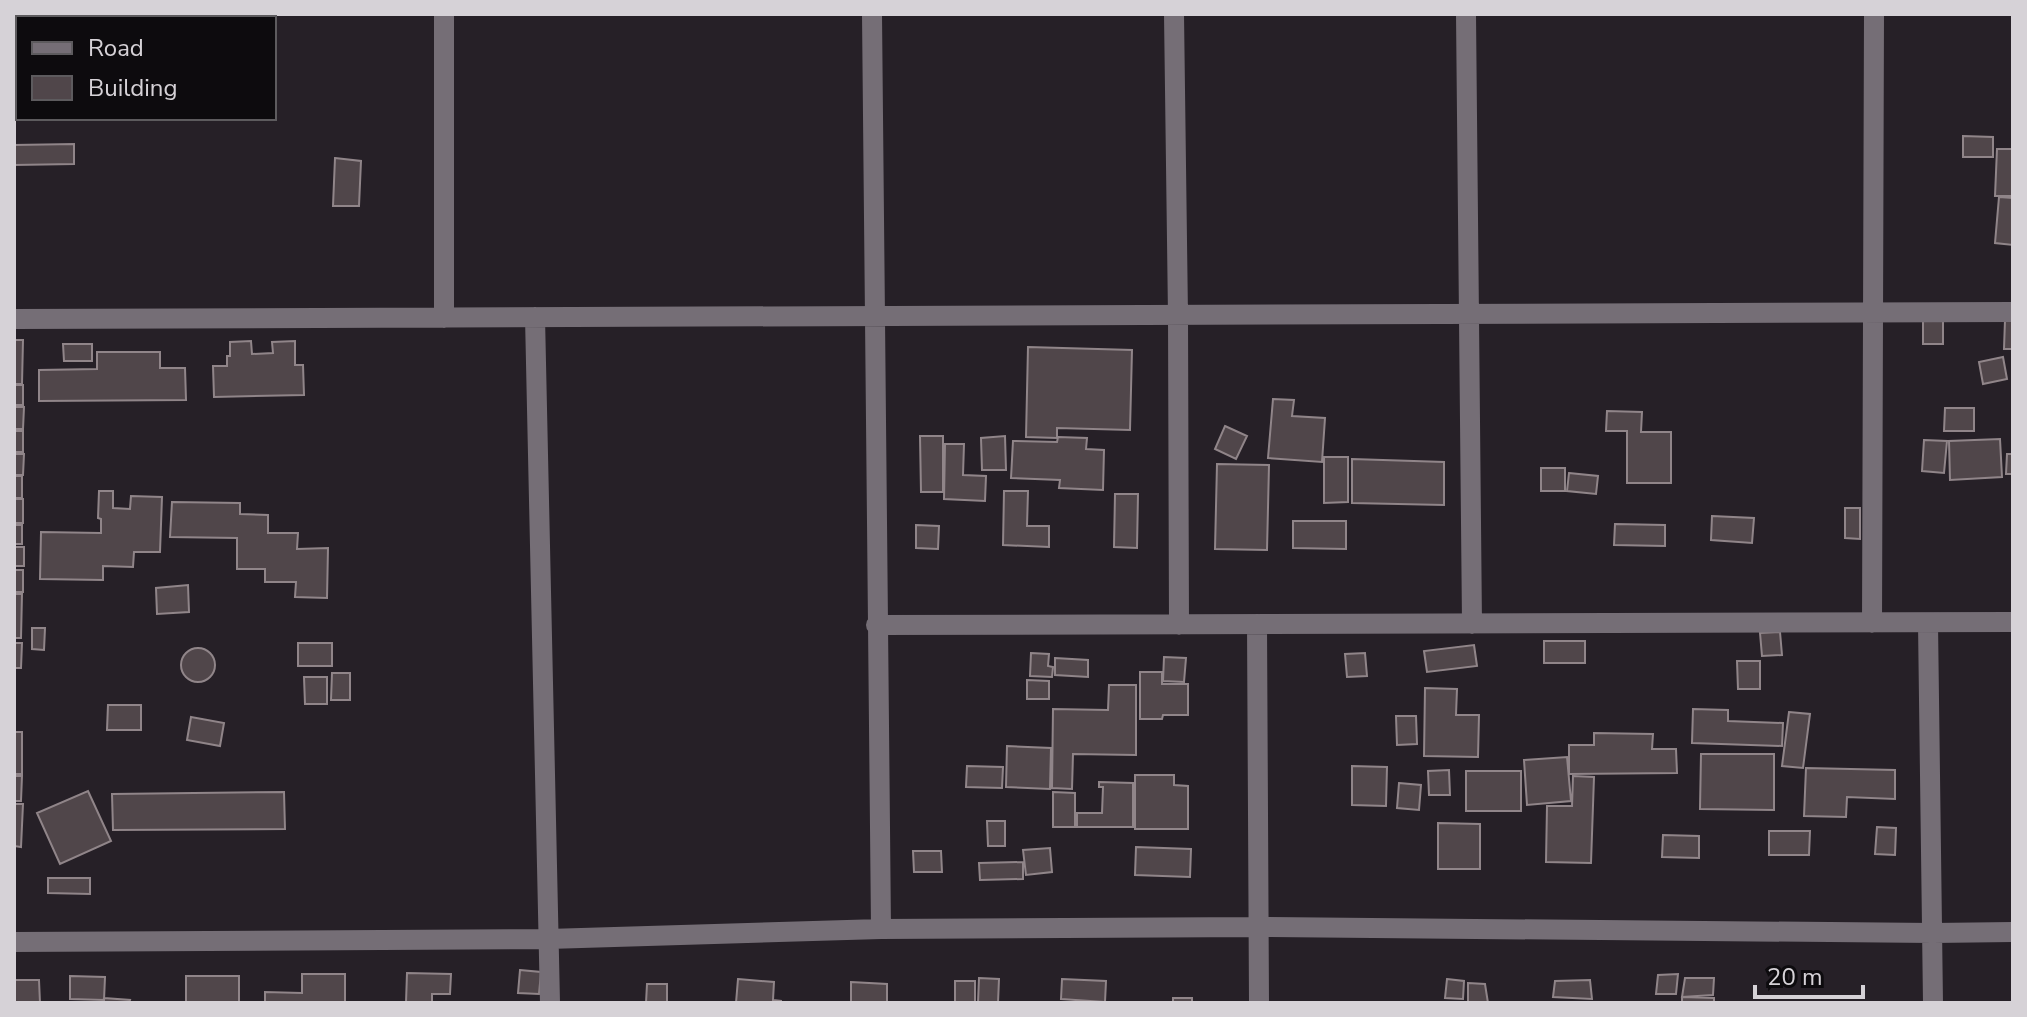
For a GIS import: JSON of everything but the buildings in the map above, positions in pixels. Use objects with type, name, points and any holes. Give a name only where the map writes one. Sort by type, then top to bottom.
[{"type":"street","points":[[444,14],[444,318]]},
{"type":"street","points":[[872,14],[881,929]]},
{"type":"street","points":[[1174,14],[1179,625]]},
{"type":"street","points":[[1466,14],[1472,624]]},
{"type":"street","points":[[1872,623],[1874,14]]},
{"type":"street","points":[[14,319],[2013,312]]},
{"type":"street","points":[[535,317],[550,1003]]},
{"type":"street","points":[[876,625],[2013,622]]},
{"type":"street","points":[[1928,623],[1933,1003]]},
{"type":"street","points":[[1257,624],[1259,1003]]},
{"type":"street","points":[[14,942],[548,939],[881,929],[1259,927],[2013,932]]}]
